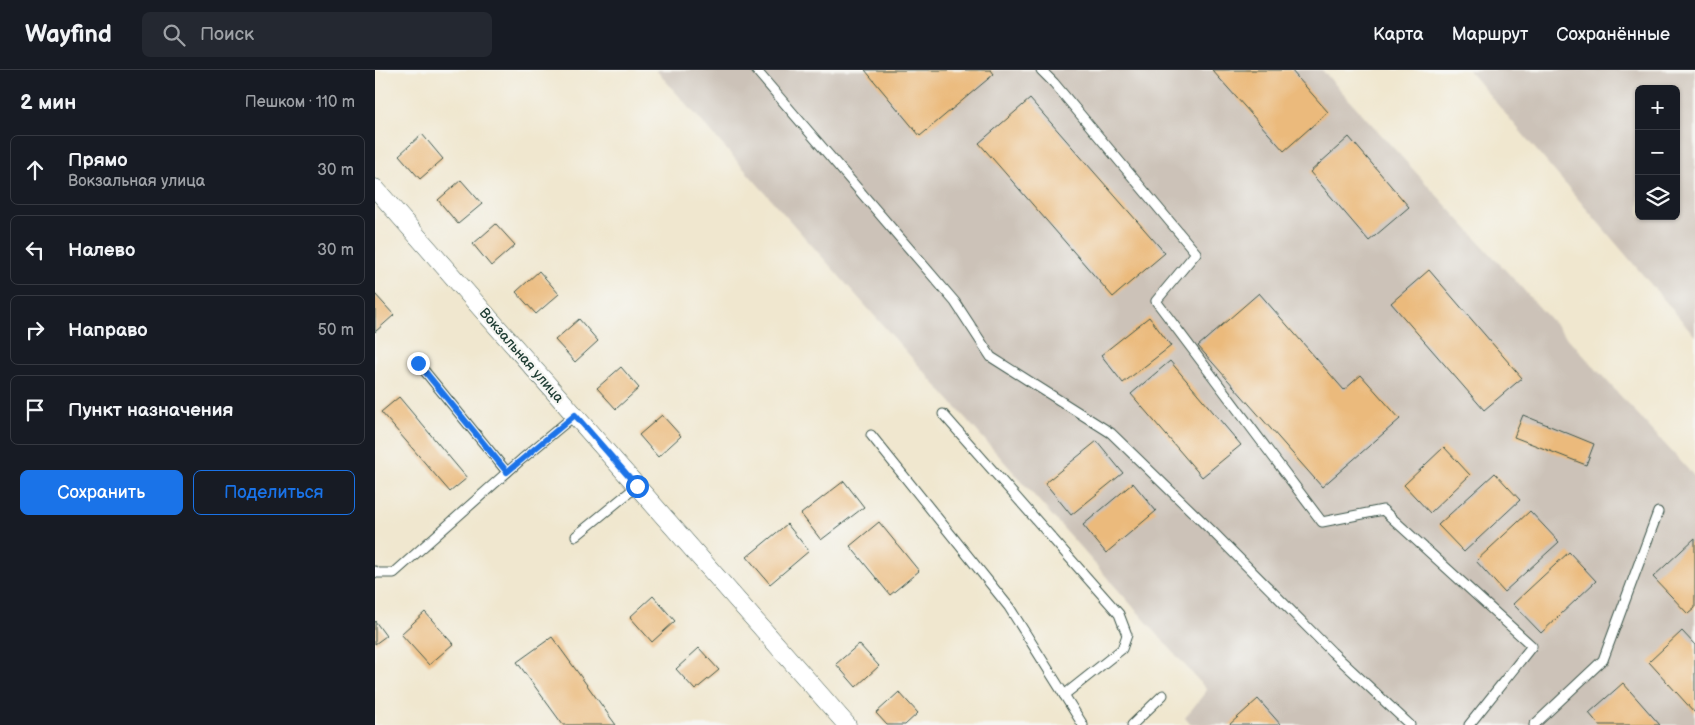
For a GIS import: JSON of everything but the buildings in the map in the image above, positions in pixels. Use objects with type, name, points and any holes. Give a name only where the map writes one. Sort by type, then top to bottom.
[{"type":"street","name":"Вокзальная улица","points":[[375,188],[847,725]]},
{"type":"lane","points":[[756,70],[955,302],[991,356],[1111,434],[1332,652],[1410,725]]},
{"type":"lane","points":[[1041,70],[1054,83],[1196,253],[1156,301],[1322,522],[1383,510],[1532,646],[1469,725]]},
{"type":"lane","points":[[418,363],[507,472]]},
{"type":"lane","points":[[943,414],[1119,614],[1127,635],[1122,649],[1064,695]]},
{"type":"lane","points":[[375,570],[378,573],[394,573],[507,472],[575,415]]},
{"type":"lane","points":[[871,435],[1009,607],[1083,725]]},
{"type":"lane","points":[[576,536],[637,486]]},
{"type":"lane","points":[[1534,725],[1603,660],[1658,512]]},
{"type":"lane","points":[[1132,725],[1163,695]]},
{"type":"shaded area","points":[[656,70],[1322,70],[1695,477],[1695,725],[1192,725],[1185,718],[1207,690]]},
{"type":"shaded area","points":[[1468,70],[1695,70],[1695,336]]},
{"type":"route","points":[[418,363],[507,472],[575,415],[637,486]]}]
